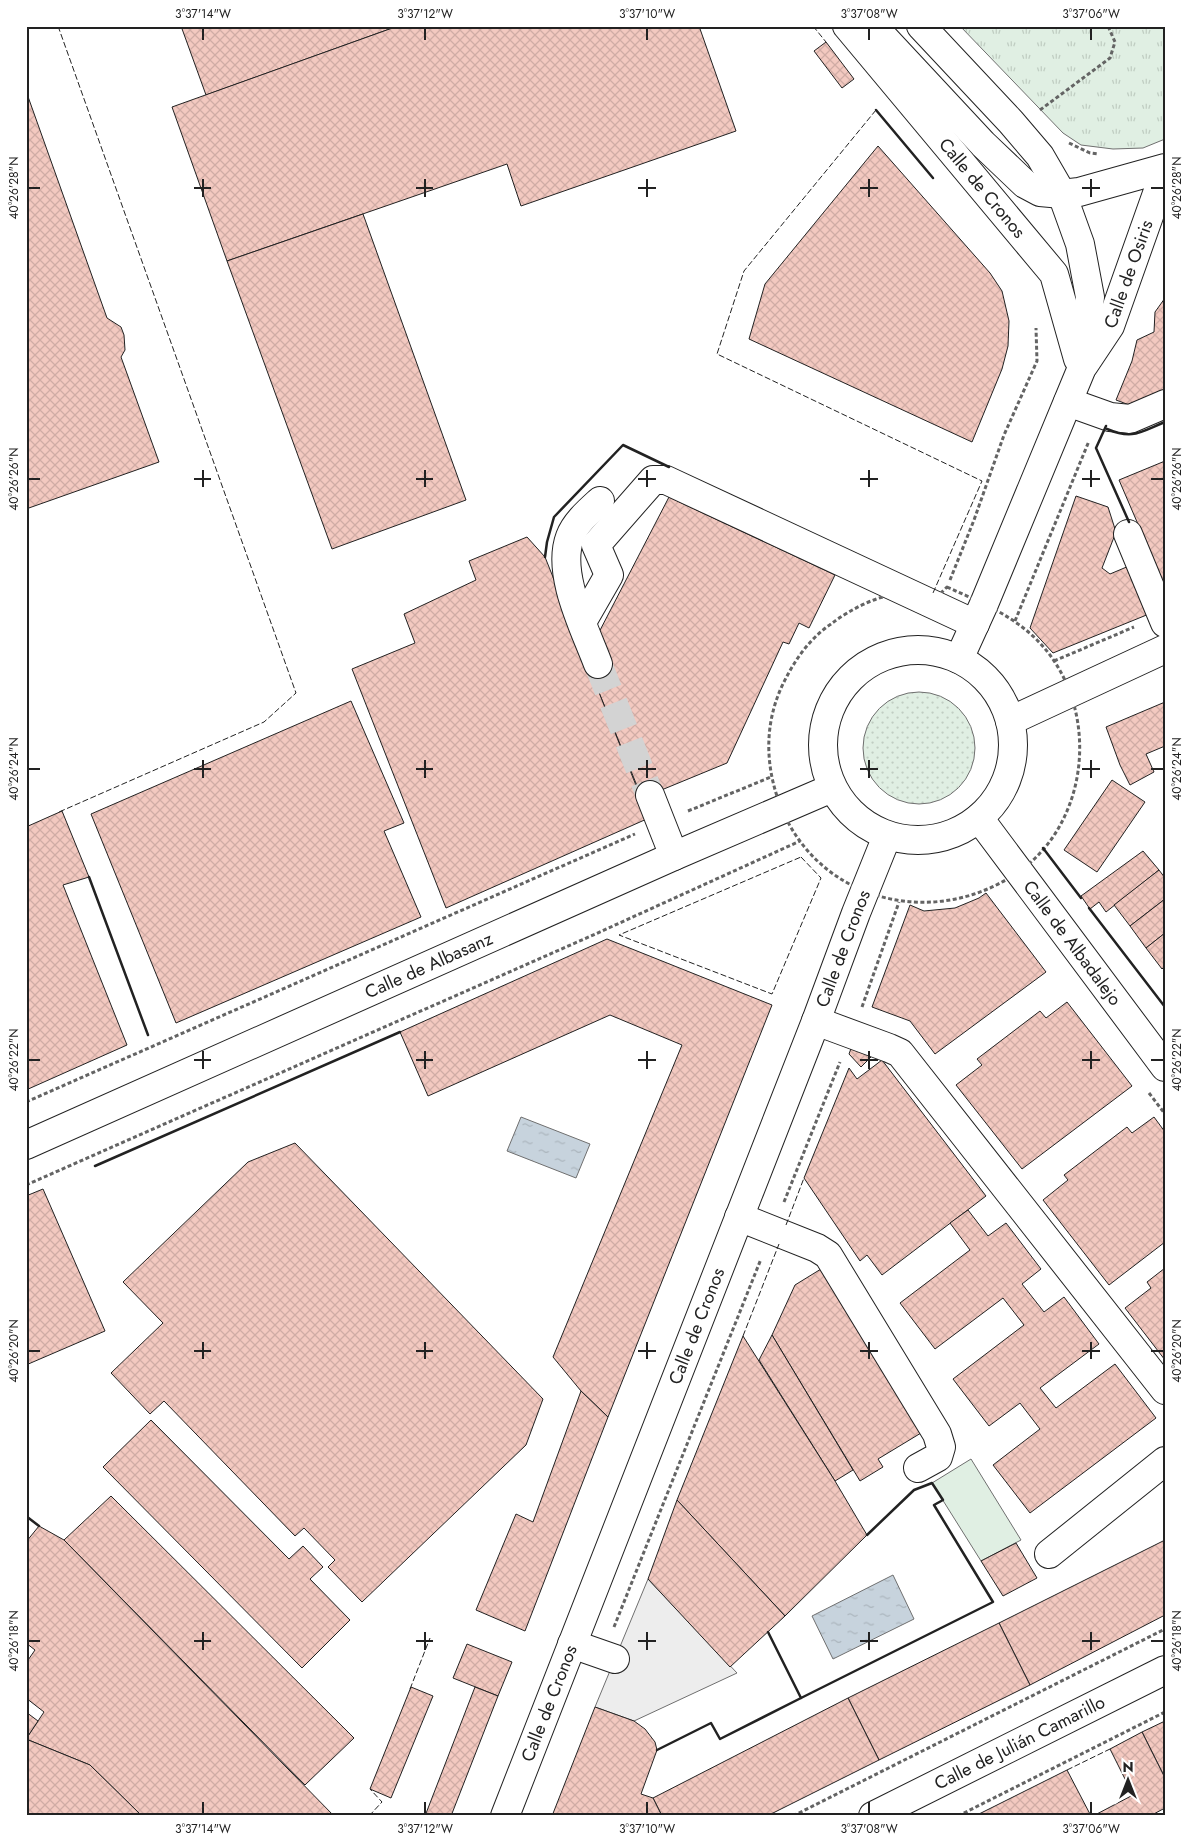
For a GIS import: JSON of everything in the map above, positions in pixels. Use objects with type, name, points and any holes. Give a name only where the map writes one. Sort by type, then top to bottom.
[{"type":"street","name":"Calle de Cronos","points":[[847,26],[1054,274],[1081,370]]},
{"type":"street","name":"Calle de Cronos","points":[[873,26],[983,144],[1025,184],[1040,192],[1062,194]]},
{"type":"street","points":[[921,26],[1011,122],[1040,156],[1062,194],[1080,244],[1090,297],[1081,370],[980,614],[959,659]]},
{"type":"street","name":"Calle de Osiris","points":[[1081,370],[1110,326],[1165,169]]},
{"type":"street","name":"Calle de Osiris","points":[[1062,194],[1079,192],[1165,169]]},
{"type":"street","points":[[1068,402],[1110,416],[1130,419],[1165,404]]},
{"type":"street","points":[[582,622],[609,575],[596,545],[653,480],[666,480],[908,593],[980,614]]},
{"type":"street","points":[[598,664],[571,593],[567,559],[570,536],[585,515],[600,501]]},
{"type":"street","points":[[1128,534],[1163,619]]},
{"type":"street","points":[[1010,720],[1165,649]]},
{"type":"street","points":[[930,651],[959,659],[982,674],[999,695],[1010,720],[1013,740],[1008,780],[997,798],[979,818],[951,835],[919,840],[887,836],[865,825],[846,808],[832,788],[823,760],[823,730],[832,702],[850,679],[873,661],[901,652],[930,651]]},
{"type":"street","name":"Calle de Albasanz","points":[[26,1145],[674,856],[832,788]]},
{"type":"street","points":[[650,795],[674,856]]},
{"type":"street","name":"Calle de Albadalejo","points":[[979,818],[1165,1067]]},
{"type":"street","name":"Calle de Cronos","points":[[505,1816],[887,836]]},
{"type":"street","points":[[816,1021],[900,1053],[1165,1390]]},
{"type":"street","points":[[739,1217],[817,1248],[828,1255],[937,1434],[941,1447],[938,1457],[918,1468]]},
{"type":"street","points":[[1049,1554],[1165,1461]]},
{"type":"street","points":[[572,1644],[609,1657]]},
{"type":"street","name":"Calle de Julián Camarillo","points":[[873,1816],[1165,1670]]},
{"type":"path","points":[[1038,112],[1110,58],[1115,42],[1108,26]]},
{"type":"path","points":[[1063,141],[1090,153],[1106,155]]},
{"type":"path","points":[[947,587],[980,614],[1015,621],[1036,639],[1054,661],[1070,692],[1076,711],[1080,733],[1078,776],[1064,818],[1038,854],[1018,872],[994,887],[964,898],[932,903],[899,902],[864,892],[828,871],[800,841],[781,810],[771,776],[768,749],[770,723],[788,671],[804,649],[823,630],[845,613],[870,602],[896,594],[908,593],[935,599],[947,587],[974,520],[1004,435],[1037,361],[1036,326]]},
{"type":"path","points":[[1054,661],[1163,619]]},
{"type":"path","points":[[26,1102],[771,776]]},
{"type":"path","points":[[26,1185],[582,940],[800,841]]},
{"type":"path","points":[[609,1657],[772,1231],[851,1034],[899,902]]},
{"type":"path","points":[[793,1816],[1165,1629]]},
{"type":"path","points":[[958,1816],[1165,1712]]},
{"type":"green space","points":[[960,26],[1165,26],[1165,139],[1143,148],[1113,149],[1081,145],[1063,133]]},
{"type":"green space","points":[[919,692],[930,693],[940,697],[958,709],[970,727],[974,737],[974,759],[970,769],[958,787],[940,799],[930,803],[919,804],[908,803],[898,799],[880,787],[868,769],[864,759],[863,748],[864,737],[868,727],[880,709],[898,697],[908,693]]},
{"type":"green space","points":[[971,1459],[1021,1540],[981,1561],[932,1483]]},
{"type":"shaded area","points":[[648,1579],[737,1673],[634,1721],[595,1707]]},
{"type":"water","points":[[521,1117],[590,1144],[576,1178],[507,1151]]},
{"type":"water","points":[[893,1575],[914,1619],[833,1659],[812,1616]]},
{"type":"building","points":[[181,26],[398,26],[206,95]]},
{"type":"building","points":[[398,26],[699,26],[736,131],[521,206],[507,164],[227,261],[172,107]]},
{"type":"building","points":[[826,42],[854,79],[842,88],[814,51]]},
{"type":"building","points":[[26,91],[107,318],[121,327],[124,335],[125,350],[121,357],[159,462],[26,509]]},
{"type":"building","points":[[878,146],[990,273],[1002,291],[1009,321],[1008,346],[1002,369],[972,442],[749,339],[765,284]]},
{"type":"building","points":[[363,214],[466,500],[332,549],[227,261]]},
{"type":"building","points":[[1165,298],[1165,391],[1132,406],[1116,400],[1132,361],[1137,340],[1154,332],[1155,312]]},
{"type":"building","points":[[1165,461],[1165,587],[1119,480]]},
{"type":"building","points":[[1076,496],[1108,507],[1116,532],[1102,568],[1110,574],[1129,566],[1149,614],[1053,653],[1030,628]]},
{"type":"building","points":[[669,497],[835,575],[809,628],[799,623],[789,644],[783,642],[727,763],[642,798],[589,668],[596,638]]},
{"type":"building","points":[[527,537],[545,557],[649,818],[446,908],[352,669],[415,643],[404,614],[476,580],[469,561]]},
{"type":"building","points":[[351,701],[404,823],[384,831],[421,917],[176,1023],[91,814]]},
{"type":"building","points":[[1165,702],[1165,746],[1146,754],[1154,772],[1130,785],[1120,765],[1106,727]]},
{"type":"building","points":[[1112,780],[1145,802],[1097,872],[1064,850]]},
{"type":"building","points":[[62,811],[89,877],[63,885],[127,1045],[26,1090],[26,827]]},
{"type":"building","points":[[1143,851],[1159,870],[1106,912],[1099,902],[1090,909],[1081,896]]},
{"type":"building","points":[[1159,870],[1165,878],[1165,899],[1130,926],[1114,905]]},
{"type":"building","points":[[986,893],[1046,972],[935,1054],[910,1021],[872,1007],[910,905],[924,911],[955,908]]},
{"type":"building","points":[[1165,899],[1165,933],[1146,948],[1130,926]]},
{"type":"building","points":[[1165,933],[1165,966],[1162,969],[1146,948]]},
{"type":"building","points":[[607,939],[772,1005],[608,1417],[581,1391],[553,1357],[682,1045],[610,1015],[428,1096],[400,1032]]},
{"type":"building","points":[[1067,1002],[1132,1086],[1022,1169],[956,1085],[982,1065],[977,1059],[1040,1011],[1046,1018]]},
{"type":"building","points":[[853,1043],[875,1053],[861,1067],[849,1054]]},
{"type":"building","points":[[882,1060],[986,1196],[882,1275],[867,1255],[860,1261],[804,1178],[849,1068],[857,1079]]},
{"type":"building","points":[[1154,1117],[1165,1132],[1165,1242],[1109,1285],[1043,1200],[1068,1180],[1064,1175],[1127,1127],[1132,1133]]},
{"type":"building","points":[[295,1143],[543,1399],[526,1445],[362,1602],[328,1567],[335,1560],[304,1528],[295,1536],[164,1401],[150,1414],[111,1373],[163,1323],[123,1282],[248,1162]]},
{"type":"building","points":[[43,1189],[105,1331],[26,1365],[26,1196]]},
{"type":"building","points":[[968,1210],[988,1236],[1006,1223],[1041,1269],[1022,1284],[1044,1312],[1064,1297],[1099,1344],[1040,1388],[1056,1408],[1115,1364],[1156,1418],[1030,1513],[993,1465],[1040,1429],[1020,1403],[989,1426],[953,1379],[1024,1325],[1003,1298],[935,1349],[900,1303],[970,1250],[950,1223]]},
{"type":"building","points":[[1165,1268],[1165,1360],[1125,1308],[1151,1288],[1147,1282]]},
{"type":"building","points":[[821,1269],[921,1433],[878,1459],[883,1467],[860,1481],[772,1335],[795,1285]]},
{"type":"building","points":[[772,1335],[853,1470],[835,1481],[759,1360]]},
{"type":"building","points":[[743,1336],[867,1535],[785,1616],[677,1500]]},
{"type":"building","points":[[581,1391],[608,1417],[525,1631],[476,1610],[516,1514],[533,1522]]},
{"type":"building","points":[[151,1420],[289,1559],[303,1546],[323,1567],[310,1579],[350,1620],[302,1668],[103,1467]]},
{"type":"building","points":[[111,1496],[354,1738],[305,1785],[64,1540]]},
{"type":"building","points":[[677,1500],[785,1616],[730,1667],[648,1579]]},
{"type":"building","points":[[39,1526],[64,1540],[334,1816],[142,1816],[90,1765],[26,1739],[44,1712],[26,1698],[26,1663],[35,1650],[26,1643],[26,1542]]},
{"type":"building","points":[[1165,1540],[1165,1615],[1030,1685],[999,1623]]},
{"type":"building","points":[[1016,1543],[1037,1578],[1003,1596],[981,1561]]},
{"type":"building","points":[[999,1623],[1030,1685],[879,1760],[848,1698]]},
{"type":"building","points":[[467,1644],[512,1662],[498,1696],[453,1678]]},
{"type":"building","points":[[411,1687],[433,1696],[391,1798],[370,1789]]},
{"type":"building","points":[[475,1687],[498,1696],[451,1816],[425,1816]]},
{"type":"building","points":[[848,1698],[879,1760],[767,1816],[662,1816],[653,1798]]},
{"type":"building","points":[[595,1707],[634,1721],[645,1729],[655,1742],[657,1750],[641,1794],[653,1798],[662,1816],[552,1816]]},
{"type":"building","points":[[26,1712],[38,1721],[26,1739]]},
{"type":"building","points":[[1165,1721],[1165,1778],[1142,1732]]},
{"type":"building","points":[[1142,1732],[1165,1778],[1165,1808],[1150,1816],[1093,1816],[1133,1795],[1110,1749]]},
{"type":"building","points":[[26,1739],[90,1765],[142,1816],[26,1816]]},
{"type":"building","points":[[1067,1770],[1091,1816],[975,1816]]},
{"type":"tunnel","points":[[598,664],[650,795]]},
{"type":"fence","points":[[58,26],[296,693],[264,722],[59,812]]},
{"type":"fence","points":[[813,26],[826,42]]},
{"type":"fence","points":[[876,110],[744,271],[717,354],[982,481],[933,593]]},
{"type":"fence","points":[[801,857],[821,878],[772,994],[619,935],[801,857]]},
{"type":"fence","points":[[786,1225],[804,1178]]},
{"type":"fence","points":[[743,1336],[779,1244]]},
{"type":"fence","points":[[410,1689],[430,1638]]},
{"type":"fence","points":[[1067,1770],[1110,1749]]},
{"type":"fence","points":[[369,1816],[382,1802],[370,1789]]},
{"type":"wall","points":[[876,110],[933,178]]},
{"type":"wall","points":[[1107,429],[1130,434],[1143,432],[1165,422]]},
{"type":"wall","points":[[1106,426],[1096,448],[1129,522]]},
{"type":"wall","points":[[545,557],[554,517],[623,445],[669,467]]},
{"type":"wall","points":[[1043,848],[1081,898]]},
{"type":"wall","points":[[89,877],[148,1035]]},
{"type":"wall","points":[[1089,908],[1165,1007]]},
{"type":"wall","points":[[95,1166],[400,1032]]},
{"type":"wall","points":[[768,1632],[801,1698],[993,1602],[934,1505],[943,1500],[932,1483],[914,1490],[867,1535]]},
{"type":"wall","points":[[26,1516],[39,1526]]},
{"type":"wall","points":[[657,1750],[711,1723],[720,1739],[801,1698]]}]
